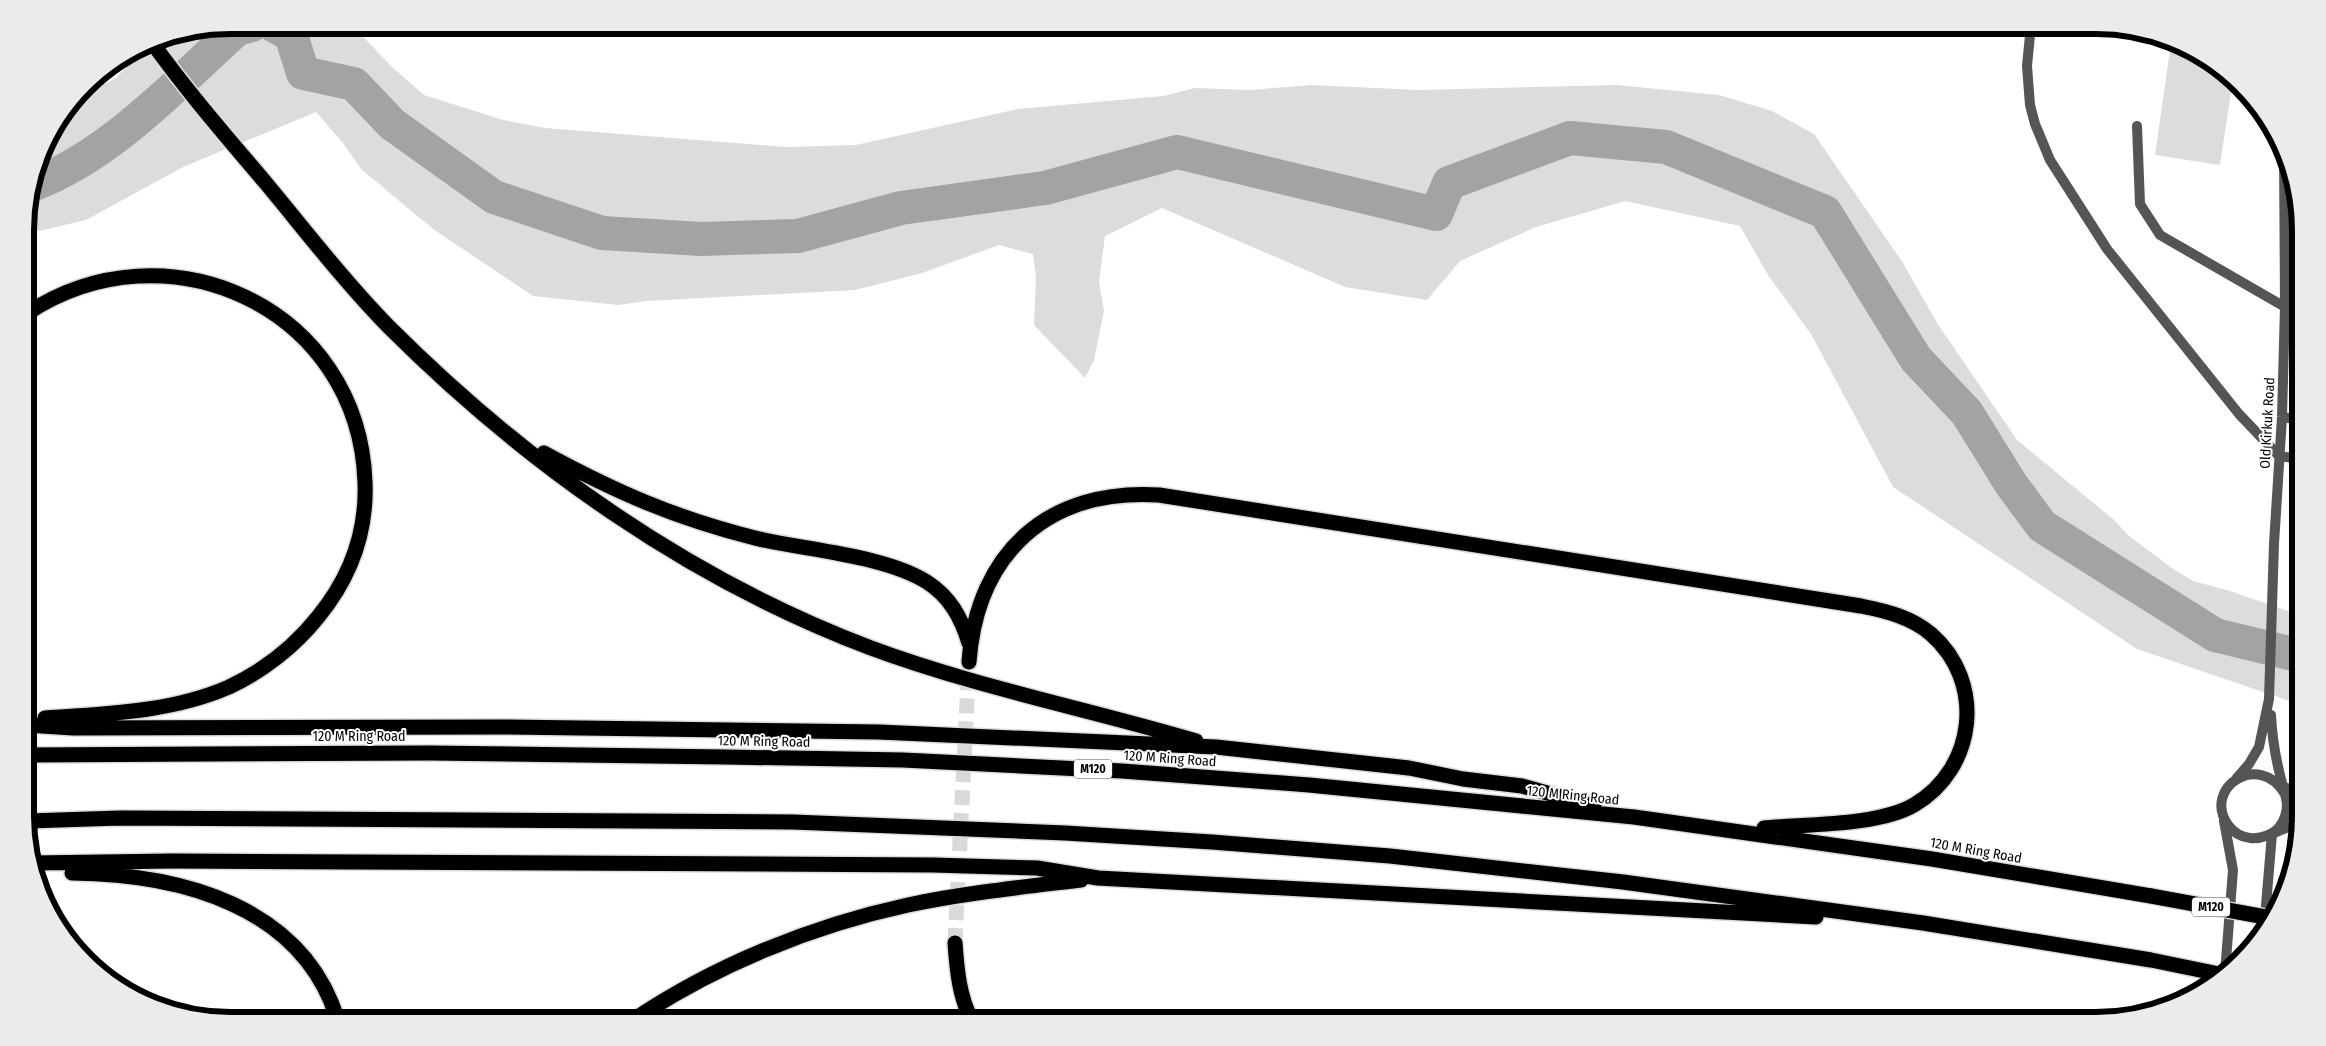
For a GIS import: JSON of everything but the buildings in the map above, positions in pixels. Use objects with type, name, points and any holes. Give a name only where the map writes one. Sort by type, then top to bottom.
[{"type":"highway","points":[[157,48],[324,254],[386,324],[451,385],[506,432],[589,497],[654,540],[679,556],[773,606],[872,648],[955,675],[1216,747]]},
{"type":"highway","points":[[34,309],[44,302],[88,285],[114,278],[138,275],[186,278],[208,282],[256,302],[281,319],[312,347],[341,390],[359,438],[364,462],[366,496],[362,528],[353,559],[340,588],[310,627],[275,659],[231,686],[185,702],[132,711],[34,719]]},
{"type":"highway","points":[[506,432],[600,484],[677,515],[758,538],[882,564],[926,582],[954,607],[964,627],[969,654],[975,620],[986,587],[994,572],[1016,544],[1046,520],[1082,503],[1110,496],[1140,494],[1189,500],[1861,606],[1906,619],[1924,629],[1940,643],[1956,665],[1961,678],[1965,691],[1968,718],[1958,758],[1934,791],[1911,807],[1883,816],[1735,830]]},
{"type":"highway","points":[[34,726],[72,728],[501,727],[879,732],[1216,747],[1408,768],[1463,779],[1522,786],[1634,817]]},
{"type":"highway","name":"120 M Ring Road","points":[[34,756],[430,753],[913,761],[1122,771],[1309,785],[1634,817],[1932,859],[2264,917]]},
{"type":"highway","points":[[34,821],[121,818],[774,822],[1066,833],[1390,856],[1623,882],[1923,923],[2216,972]]},
{"type":"highway","points":[[39,863],[172,861],[933,865],[1037,868],[1098,878],[1923,923]]},
{"type":"highway","points":[[41,870],[59,873],[139,876],[211,894],[245,910],[271,927],[295,949],[314,972],[327,992],[335,1012]]},
{"type":"highway","points":[[648,1012],[713,974],[769,949],[823,929],[907,905],[984,892],[1098,878]]},
{"type":"highway","points":[[955,943],[957,977],[968,1012]]},
{"type":"street","points":[[2030,34],[2027,66],[2030,104],[2038,133],[2050,160],[2107,249],[2239,414],[2279,456],[2292,458]]},
{"type":"street","points":[[2137,126],[2140,204],[2160,235],[2285,307]]},
{"type":"street","name":"Old Kirkuk Road","points":[[2265,915],[2272,834],[2278,828],[2286,812],[2273,740],[2269,699],[2274,544],[2282,417],[2285,307],[2284,173]]},
{"type":"street","points":[[2282,417],[2292,419]]},
{"type":"street","name":"Old Kirkuk Road","points":[[2226,964],[2233,870],[2222,813],[2224,794],[2254,756],[2262,737],[2269,699]]},
{"type":"street","points":[[2236,779],[2245,775],[2264,775],[2282,789],[2292,791]]},
{"type":"street","points":[[2222,813],[2230,829],[2246,838],[2255,839],[2292,825]]},
{"type":"shaded area","points":[[361,34],[391,66],[424,95],[503,120],[545,128],[786,147],[856,145],[1018,109],[1163,96],[1195,88],[1249,90],[1311,85],[1419,90],[1617,85],[1719,95],[1772,111],[1814,134],[1903,263],[1937,323],[2017,440],[2114,520],[2128,535],[2173,569],[2193,581],[2230,591],[2292,612],[2292,702],[2137,649],[1893,487],[1811,334],[1768,275],[1740,226],[1625,201],[1536,227],[1460,261],[1427,300],[1345,287],[1162,208],[1105,236],[1099,282],[1104,311],[1094,360],[1085,378],[1034,325],[1036,277],[1033,254],[999,245],[922,273],[855,290],[646,301],[618,305],[533,296],[433,229],[361,169],[343,143],[316,112],[183,167],[86,220],[34,232],[35,204],[40,179],[54,143],[82,100],[91,91],[116,78],[133,59],[143,54],[179,40],[204,35]]},
{"type":"shaded area","points":[[2170,50],[2194,60],[2216,74],[2232,88],[2220,165],[2155,155]]},
{"type":"waterway","points":[[40,182],[62,172],[116,137],[167,94],[232,34]]},
{"type":"waterway","points":[[289,34],[303,73],[354,84],[392,124],[494,197],[602,233],[701,239],[798,236],[901,208],[1045,188],[1177,152],[1436,214],[1449,183],[1570,138],[1666,147],[1825,212],[1916,359],[1967,413],[2011,484],[2042,526],[2215,635],[2292,654]]},
{"type":"tunnel","points":[[955,943],[969,662]]}]
